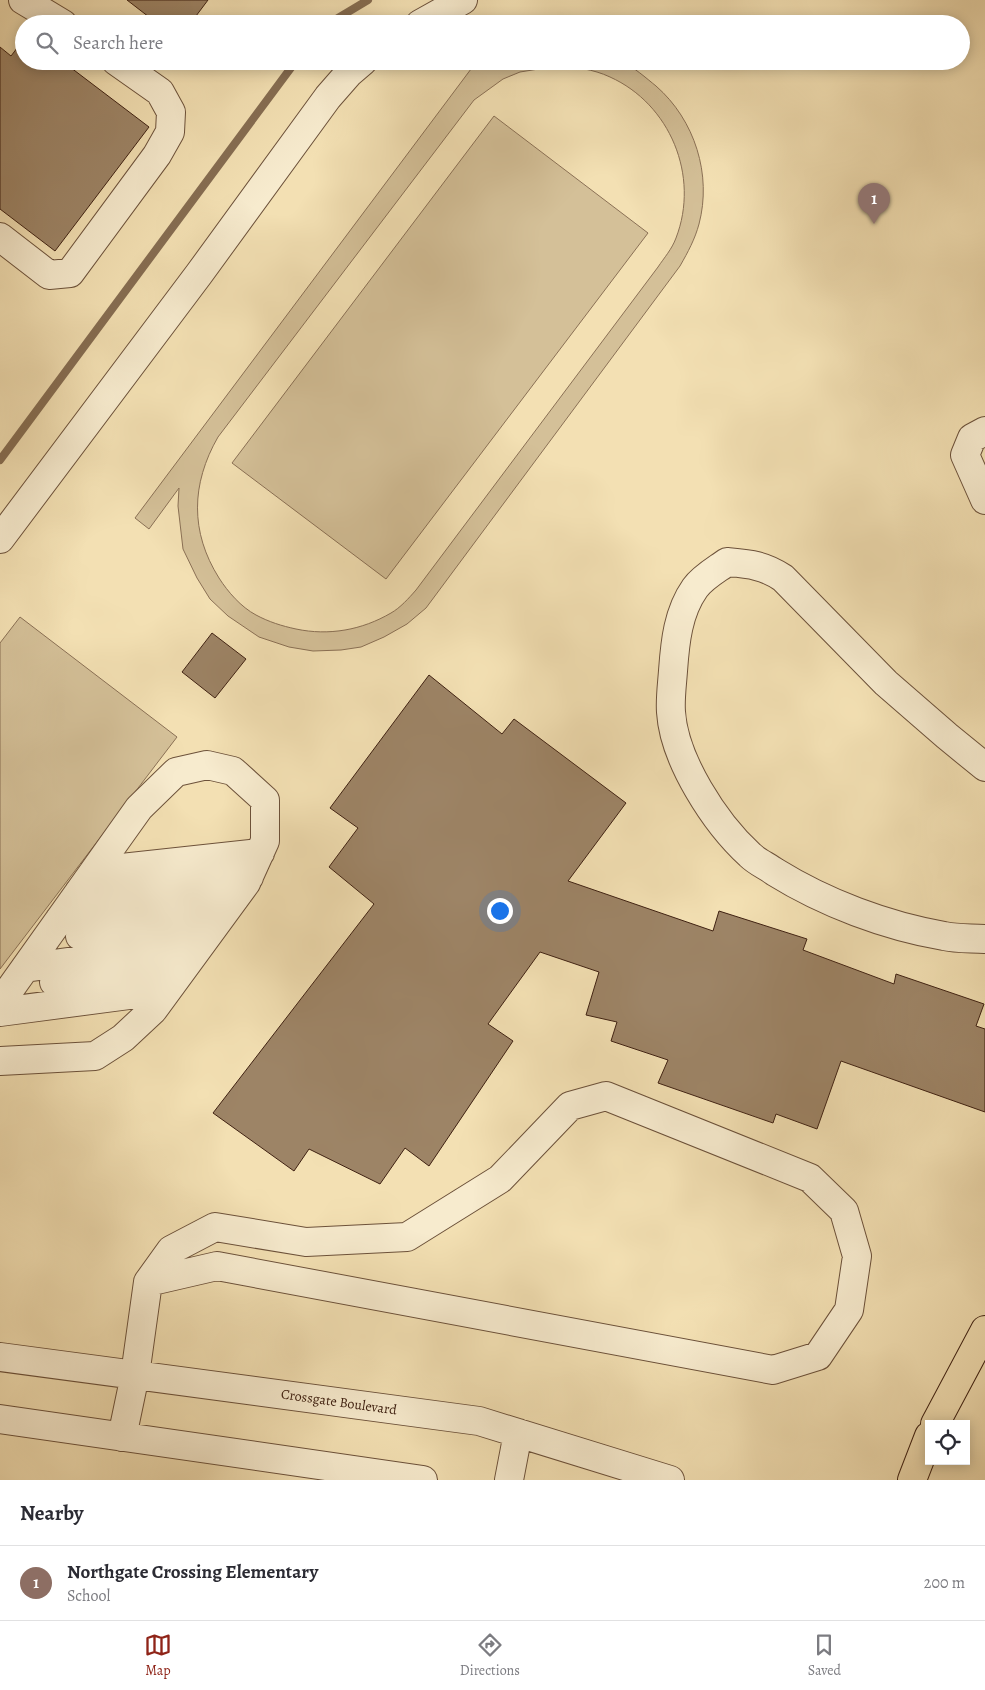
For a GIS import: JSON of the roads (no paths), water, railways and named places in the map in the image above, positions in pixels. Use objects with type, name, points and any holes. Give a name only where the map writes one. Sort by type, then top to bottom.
[{"type":"main road","points":[[937,1420],[985,1330]]},
{"type":"main road","points":[[912,1480],[925,1446]]},
{"type":"street","points":[[23,0],[48,15]]},
{"type":"street","points":[[436,15],[462,0]]},
{"type":"street","points":[[0,237],[50,275],[70,273],[157,155],[170,132],[171,112],[160,92],[129,70]]},
{"type":"street","points":[[0,539],[194,282],[318,111],[352,70]]},
{"type":"street","points":[[984,496],[965,455],[972,438],[985,431]]},
{"type":"street","points":[[985,767],[886,683],[783,578],[770,569],[727,562],[708,575],[695,589],[680,618],[675,642],[671,713],[677,741],[695,784],[722,825],[751,856],[796,885],[888,922],[945,937],[985,939]]},
{"type":"street","points":[[0,1061],[95,1056],[124,1038],[153,1010],[242,888],[265,841],[265,800],[233,771],[207,765],[176,772],[139,808],[13,985]]},
{"type":"street","points":[[86,882],[260,853]]},
{"type":"street","points":[[86,882],[242,888]]},
{"type":"street","points":[[53,929],[242,888]]},
{"type":"street","points":[[53,929],[209,933]]},
{"type":"street","points":[[13,985],[209,933]]},
{"type":"street","points":[[13,985],[175,979]]},
{"type":"street","points":[[0,1012],[175,979]]},
{"type":"street","points":[[122,1437],[135,1375],[148,1282],[171,1250],[215,1227],[306,1242],[407,1237],[500,1179],[570,1106],[606,1096],[810,1178],[844,1211],[858,1256],[848,1310],[818,1356],[773,1370],[217,1266],[148,1282]]},
{"type":"street","name":"Crossgate Boulevard","points":[[0,1357],[480,1421],[670,1480]]},
{"type":"street","points":[[0,1419],[422,1480]]},
{"type":"street","points":[[509,1480],[518,1433]]},
{"type":"waterway","points":[[343,15],[368,0]]},
{"type":"waterway","points":[[0,460],[289,70]]},
{"type":"place","name":"Northgate Crossing Elementary","points":[[874,224]]}]
